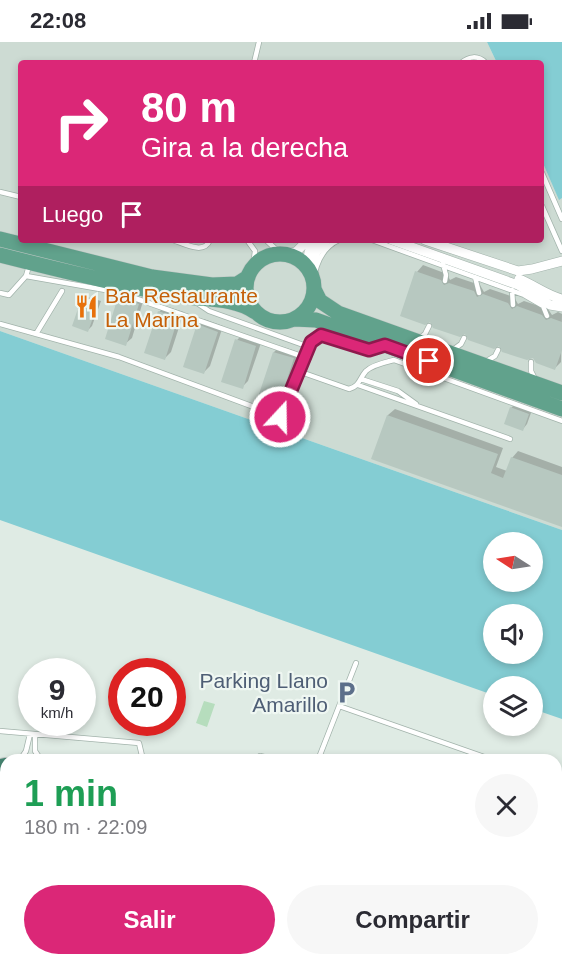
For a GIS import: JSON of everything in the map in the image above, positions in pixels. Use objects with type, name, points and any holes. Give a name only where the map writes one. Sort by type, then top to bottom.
[{"type":"main road","points":[[0,239],[152,277],[212,285],[237,284],[269,256],[283,254],[299,260],[311,278],[320,302],[328,308],[562,393]]},
{"type":"main road","points":[[0,255],[28,270],[191,298],[240,304],[270,321],[316,320],[562,409]]},
{"type":"main road","points":[[251,273],[247,296],[255,312]]},
{"type":"main road","points":[[294,319],[308,306],[311,278]]},
{"type":"street","points":[[283,254],[296,252],[304,243]]},
{"type":"street","points":[[311,278],[309,252],[315,243]]},
{"type":"street","points":[[311,278],[316,252],[324,243]]},
{"type":"street","points":[[399,243],[441,261],[518,285],[550,305],[562,308]]},
{"type":"street","points":[[418,243],[533,284],[554,297],[562,299]]},
{"type":"street","points":[[435,243],[518,271],[532,270],[562,261]]},
{"type":"lane","points":[[255,60],[259,42]]},
{"type":"lane","points":[[466,60],[471,57],[481,60]]},
{"type":"lane","points":[[544,178],[562,219]]},
{"type":"lane","points":[[0,192],[18,196]]},
{"type":"lane","points":[[544,210],[562,251]]},
{"type":"lane","points":[[184,243],[201,248],[206,247],[208,243]]},
{"type":"lane","points":[[250,243],[255,251],[251,273]]},
{"type":"lane","points":[[270,243],[283,254]]},
{"type":"lane","points":[[311,278],[326,249],[335,243]]},
{"type":"lane","points":[[382,243],[441,261],[550,305]]},
{"type":"lane","points":[[441,261],[446,275],[445,281]]},
{"type":"lane","points":[[0,293],[9,295],[28,270],[117,292],[304,357]]},
{"type":"lane","points":[[476,277],[480,288],[479,293]]},
{"type":"lane","points":[[512,290],[513,305]]},
{"type":"lane","points":[[36,334],[62,291]]},
{"type":"lane","points":[[191,298],[209,311],[309,347]]},
{"type":"lane","points":[[536,301],[545,308],[547,316],[552,310],[562,308]]},
{"type":"lane","points":[[0,324],[119,357],[280,417],[304,357],[314,339],[326,335],[369,350],[385,345]]},
{"type":"lane","points":[[412,339],[422,337],[429,326]]},
{"type":"lane","points":[[444,351],[460,346],[464,338]]},
{"type":"lane","points":[[480,363],[489,361],[498,350]]},
{"type":"lane","points":[[298,372],[349,389],[358,385],[365,372],[371,367],[394,360],[562,421]]},
{"type":"lane","points":[[361,379],[398,391],[418,406]]},
{"type":"lane","points":[[358,385],[510,439]]},
{"type":"lane","points":[[320,754],[356,663]]},
{"type":"lane","points":[[339,706],[476,754]]},
{"type":"lane","points":[[0,730],[18,733]]},
{"type":"lane","points":[[24,754],[33,736]]},
{"type":"lane","points":[[33,736],[37,754]]},
{"type":"lane","points":[[46,736],[139,743],[142,754]]},
{"type":"shaded area","points":[[0,42],[487,42],[496,60],[18,60],[18,243],[544,243],[544,165],[559,199],[562,198],[562,530],[0,331]]},
{"type":"green space","points":[[204,701],[215,704],[207,727],[196,723]]},
{"type":"water","points":[[487,42],[562,42],[562,198],[559,200],[544,166],[544,60],[496,60]]},
{"type":"water","points":[[0,331],[562,530],[562,719],[543,712],[543,676],[483,676],[483,691],[0,520]]},
{"type":"building","points":[[415,271],[441,280],[444,285],[449,283],[474,291],[477,297],[483,294],[508,303],[512,309],[517,306],[542,315],[546,320],[551,318],[562,322],[562,350],[555,370],[536,363],[533,358],[527,360],[502,352],[499,346],[494,349],[468,340],[465,334],[460,337],[433,328],[430,322],[425,325],[400,316]]},
{"type":"building","points":[[118,297],[139,304],[126,346],[105,339]]},
{"type":"building","points":[[81,300],[97,306],[88,332],[72,326]]},
{"type":"building","points":[[158,311],[178,318],[165,360],[144,353]]},
{"type":"building","points":[[197,324],[218,332],[204,374],[183,367]]},
{"type":"building","points":[[235,339],[256,346],[243,389],[221,382]]},
{"type":"building","points":[[273,352],[294,358],[280,401],[259,394]]},
{"type":"building","points":[[510,407],[529,414],[523,431],[504,424]]},
{"type":"building","points":[[387,415],[498,454],[491,473],[503,478],[511,457],[562,475],[562,527],[371,459]]},
{"type":"place","name":"Bar Restaurante La Marina","points":[[87,307]]},
{"type":"place","name":"Parking Llano Amarillo","points":[[346,692]]},
{"type":"route","points":[[280,417],[311,342],[321,335],[369,350],[385,345],[429,361]]}]
